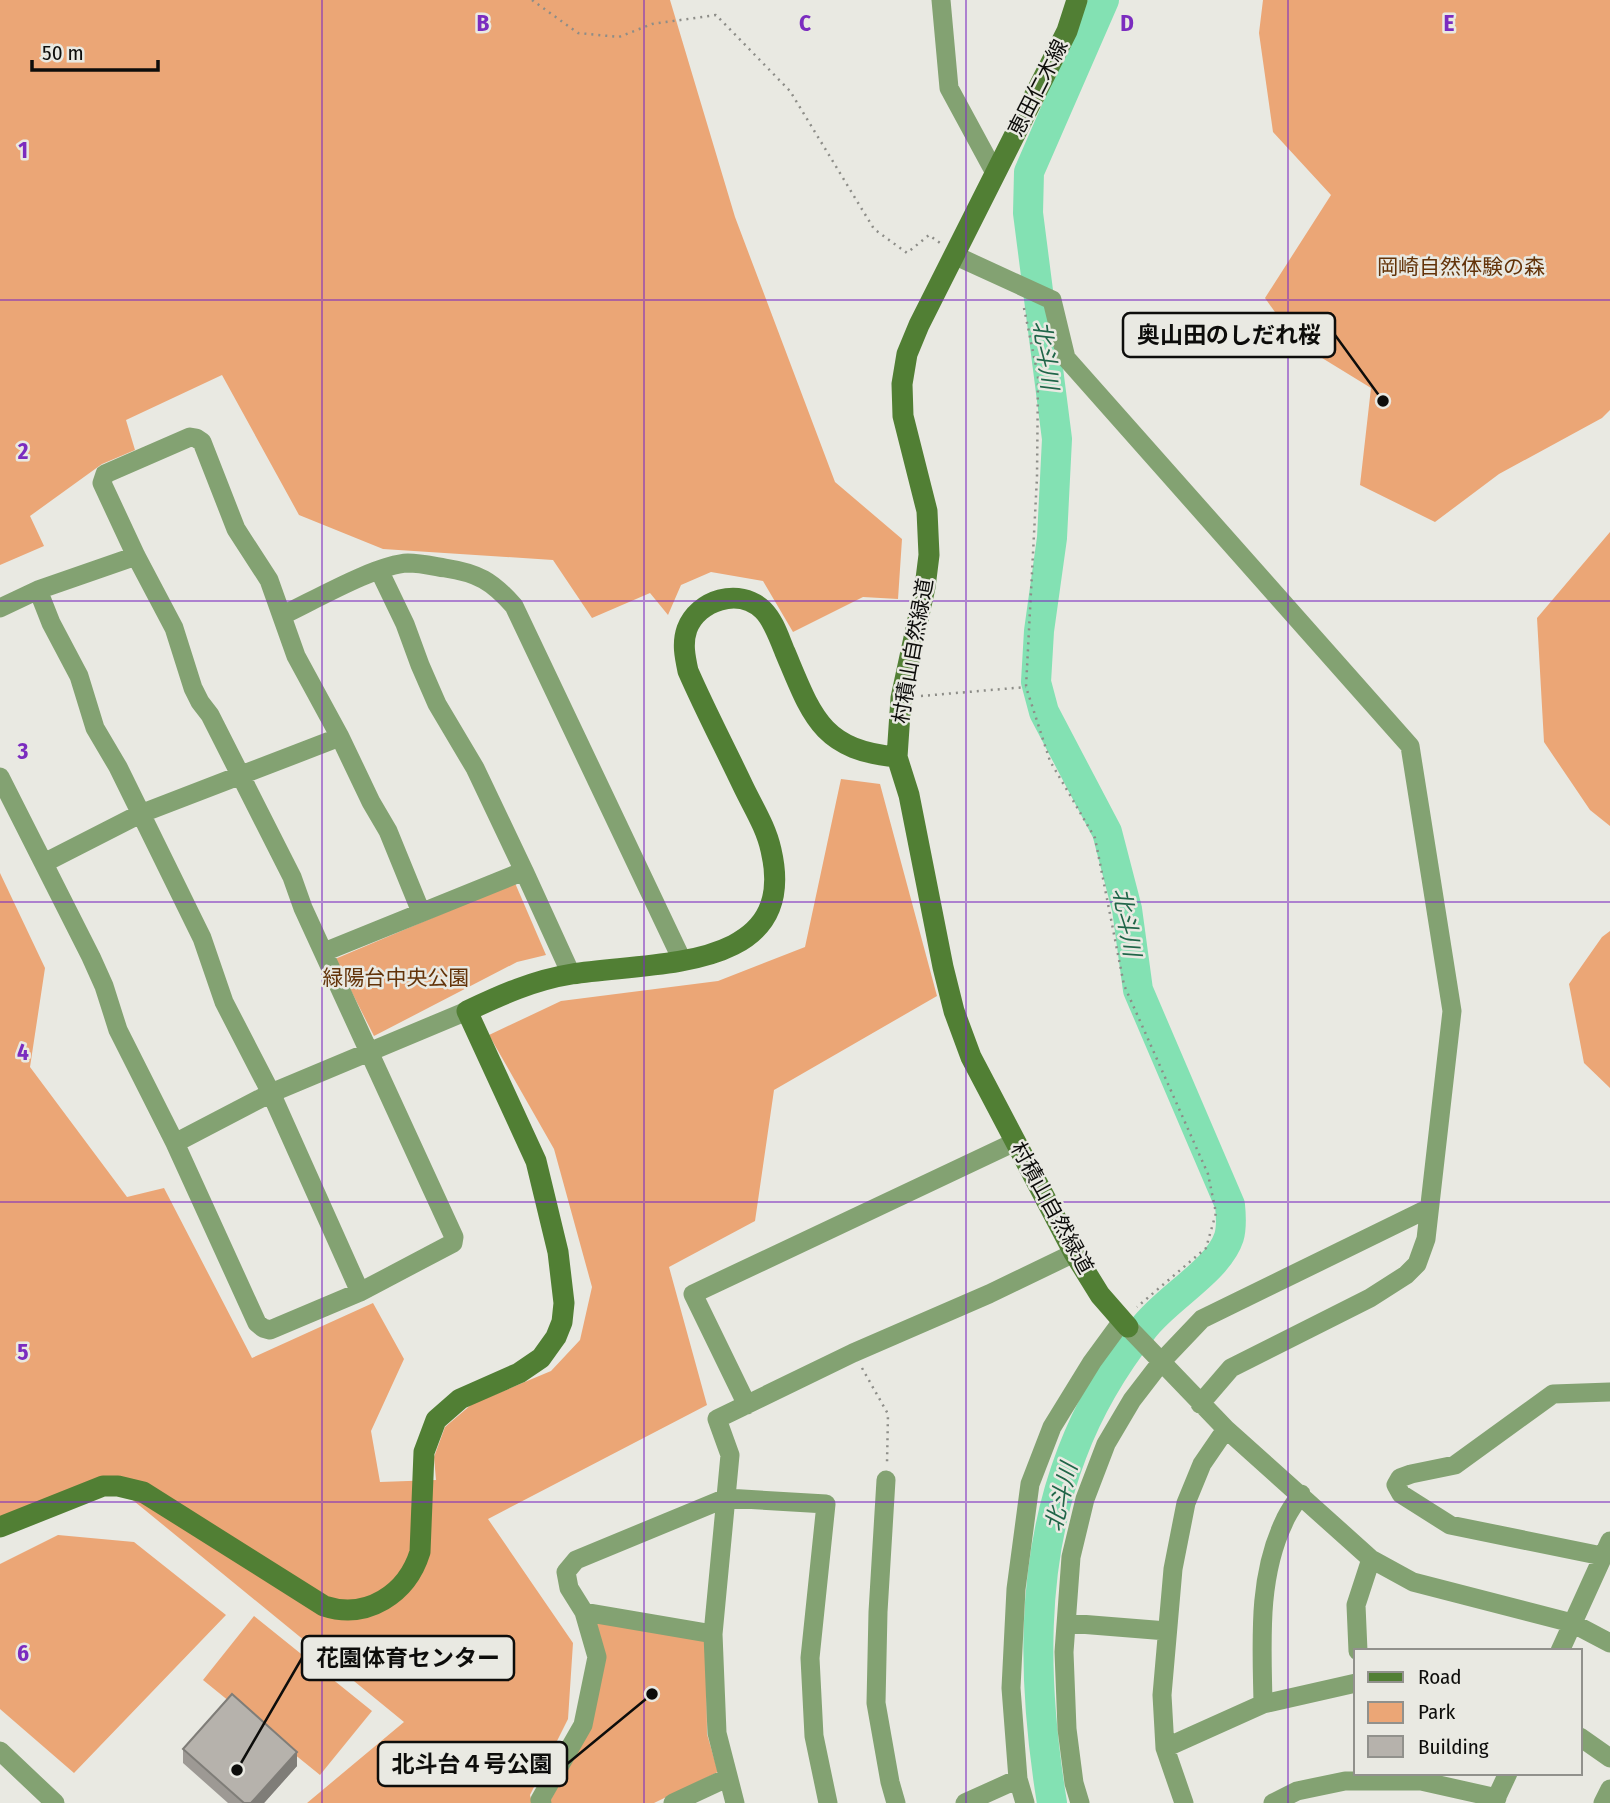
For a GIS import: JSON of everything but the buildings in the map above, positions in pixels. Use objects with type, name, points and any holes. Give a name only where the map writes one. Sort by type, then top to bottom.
[{"type":"street","points":[[941,0],[949,88],[995,173]]},
{"type":"street","name":"恵田仁木線","points":[[995,173],[1067,31],[1077,0]]},
{"type":"street","name":"村積山自然緑道","points":[[995,173],[907,354],[902,384],[902,416],[927,511],[929,555],[925,587],[901,698],[897,757],[909,795],[943,967],[954,1011],[971,1057],[1074,1253],[1100,1295],[1125,1324]]},
{"type":"street","points":[[954,255],[1052,300],[1066,358],[1410,746],[1452,1011],[1426,1239],[1417,1264],[1406,1275],[1370,1298],[1231,1368],[1200,1404]]},
{"type":"street","points":[[2,790],[44,863],[91,957],[104,986],[118,1030],[174,1143],[257,1323],[262,1328],[270,1329],[360,1292],[453,1242],[454,1237],[303,908],[292,877],[210,715],[193,688],[179,639],[102,483],[108,472],[190,437],[202,442],[236,529],[269,580],[296,656],[388,831],[421,912]]},
{"type":"street","points":[[0,608],[38,590],[136,556]]},
{"type":"street","points":[[283,615],[379,570],[405,563],[462,571],[484,578],[498,587],[514,606],[682,960]]},
{"type":"street","points":[[379,570],[438,704],[475,768],[571,974]]},
{"type":"street","points":[[38,590],[51,623],[79,676],[95,728],[202,938],[224,1002],[271,1093],[360,1292]]},
{"type":"street","points":[[174,1143],[271,1093],[370,1053],[507,992],[571,974],[682,960],[728,949],[759,926],[771,907],[775,880],[772,852],[766,832],[688,671],[684,657],[685,636],[691,620],[698,611],[713,602],[732,597],[760,607],[774,627],[812,712],[828,733],[857,751],[897,757]]},
{"type":"street","points":[[44,863],[140,814],[340,737]]},
{"type":"street","points":[[324,952],[524,871]]},
{"type":"street","points":[[0,1527],[88,1491],[103,1486],[118,1486],[143,1492],[324,1606],[340,1611],[356,1610],[379,1602],[401,1587],[415,1567],[420,1552],[424,1452],[436,1420],[460,1399],[519,1373],[541,1358],[556,1337],[562,1322],[564,1303],[558,1252],[536,1161],[467,1011]]},
{"type":"street","points":[[747,1405],[693,1294],[1015,1142]]},
{"type":"street","points":[[1080,1803],[1074,1783],[1064,1694],[1066,1623],[1071,1557],[1085,1499],[1106,1444],[1158,1357],[1202,1319],[1429,1208]]},
{"type":"street","points":[[735,1803],[717,1733],[713,1634],[730,1455],[717,1419],[853,1353],[989,1294],[1074,1253]]},
{"type":"street","points":[[1026,1803],[1018,1779],[1012,1688],[1016,1589],[1030,1484],[1052,1427],[1092,1362],[1125,1324],[1226,1429],[1371,1559],[1413,1582],[1572,1623],[1610,1643]]},
{"type":"street","points":[[1561,1649],[1606,1548],[1450,1525],[1401,1494],[1396,1485],[1401,1478],[1411,1474],[1455,1465],[1553,1394],[1610,1392]]},
{"type":"street","points":[[1184,1803],[1165,1748],[1162,1695],[1173,1569],[1186,1503],[1202,1464],[1226,1429]]},
{"type":"street","points":[[886,1480],[876,1703],[896,1803]]},
{"type":"street","points":[[1263,1704],[1261,1624],[1270,1559],[1284,1521],[1301,1494]]},
{"type":"street","points":[[541,1803],[540,1800],[583,1725],[597,1657],[584,1612],[569,1588],[566,1572],[576,1560],[726,1498],[826,1504],[810,1658],[814,1736],[822,1801]]},
{"type":"street","points":[[1358,1649],[1356,1605],[1371,1559]]},
{"type":"street","points":[[584,1612],[713,1634]]},
{"type":"street","points":[[1066,1623],[1167,1630]]},
{"type":"street","points":[[1165,1748],[1263,1704],[1354,1683]]},
{"type":"street","points":[[1582,1738],[1610,1758]]},
{"type":"street","points":[[0,1751],[55,1803]]},
{"type":"street","points":[[1273,1803],[1297,1791],[1345,1781],[1420,1781],[1495,1800],[1506,1775]]},
{"type":"street","points":[[673,1803],[727,1778]]},
{"type":"street","points":[[965,1803],[1018,1779]]},
{"type":"street","points":[[1603,1803],[1610,1789]]},
{"type":"path","points":[[532,0],[578,33],[619,37],[652,24],[716,15],[790,91],[874,229],[908,253],[929,234],[954,255]]},
{"type":"path","points":[[1019,284],[1038,376],[1037,477],[1026,687],[1051,761],[1095,838],[1124,985],[1208,1174],[1216,1213],[1206,1248],[1160,1286],[1125,1324]]},
{"type":"path","points":[[901,698],[1026,687]]},
{"type":"path","points":[[853,1353],[888,1414],[886,1480]]},
{"type":"green space","points":[[0,0],[670,0],[735,217],[835,482],[902,539],[898,599],[863,597],[793,632],[763,581],[711,572],[681,585],[668,615],[650,593],[592,618],[553,560],[383,549],[299,515],[222,375],[126,420],[135,450],[102,464],[30,516],[44,546],[0,565]]},
{"type":"green space","name":"岡崎自然体験の森","points":[[1263,0],[1610,0],[1610,410],[1602,418],[1499,474],[1435,522],[1360,485],[1371,388],[1296,342],[1265,298],[1331,195],[1273,132],[1259,33]]},
{"type":"green space","points":[[1610,532],[1610,826],[1590,810],[1544,742],[1537,618]]},
{"type":"green space","points":[[841,779],[880,784],[937,996],[774,1090],[755,1221],[669,1267],[707,1405],[488,1519],[573,1643],[568,1719],[530,1795],[532,1803],[307,1803],[404,1722],[118,1488],[0,1533],[0,873],[45,968],[30,1067],[127,1197],[164,1188],[252,1358],[373,1303],[404,1359],[371,1431],[380,1482],[436,1480],[434,1457],[445,1427],[472,1404],[551,1371],[580,1340],[592,1287],[554,1149],[489,1035],[561,1001],[718,981],[805,947]]},
{"type":"green space","name":"緑陽台中央公園","points":[[515,883],[546,955],[517,962],[374,1036],[335,959]]},
{"type":"green space","points":[[1610,931],[1610,1088],[1584,1063],[1569,984],[1602,937]]},
{"type":"green space","points":[[58,1535],[134,1542],[226,1615],[74,1773],[0,1709],[0,1564]]},
{"type":"green space","points":[[254,1616],[372,1711],[320,1775],[203,1680]]},
{"type":"green space","points":[[592,1620],[706,1639],[707,1734],[718,1772],[654,1803],[549,1803],[590,1727]]},
{"type":"waterway","name":"北斗川","points":[[1052,1803],[1041,1715],[1039,1626],[1048,1538],[1058,1495],[1079,1436],[1112,1373],[1153,1318],[1214,1262],[1229,1237],[1231,1225],[1230,1205],[1138,990],[1127,909],[1107,832],[1044,712],[1036,682],[1039,631],[1052,538],[1057,439],[1028,213],[1029,172],[1104,0]]},
{"type":"place","name":"奥山田のしだれ桜","points":[[1383,401]]},
{"type":"place","name":"北斗台４号公園","points":[[652,1694]]},
{"type":"place","name":"花園体育センター","points":[[237,1770]]}]
